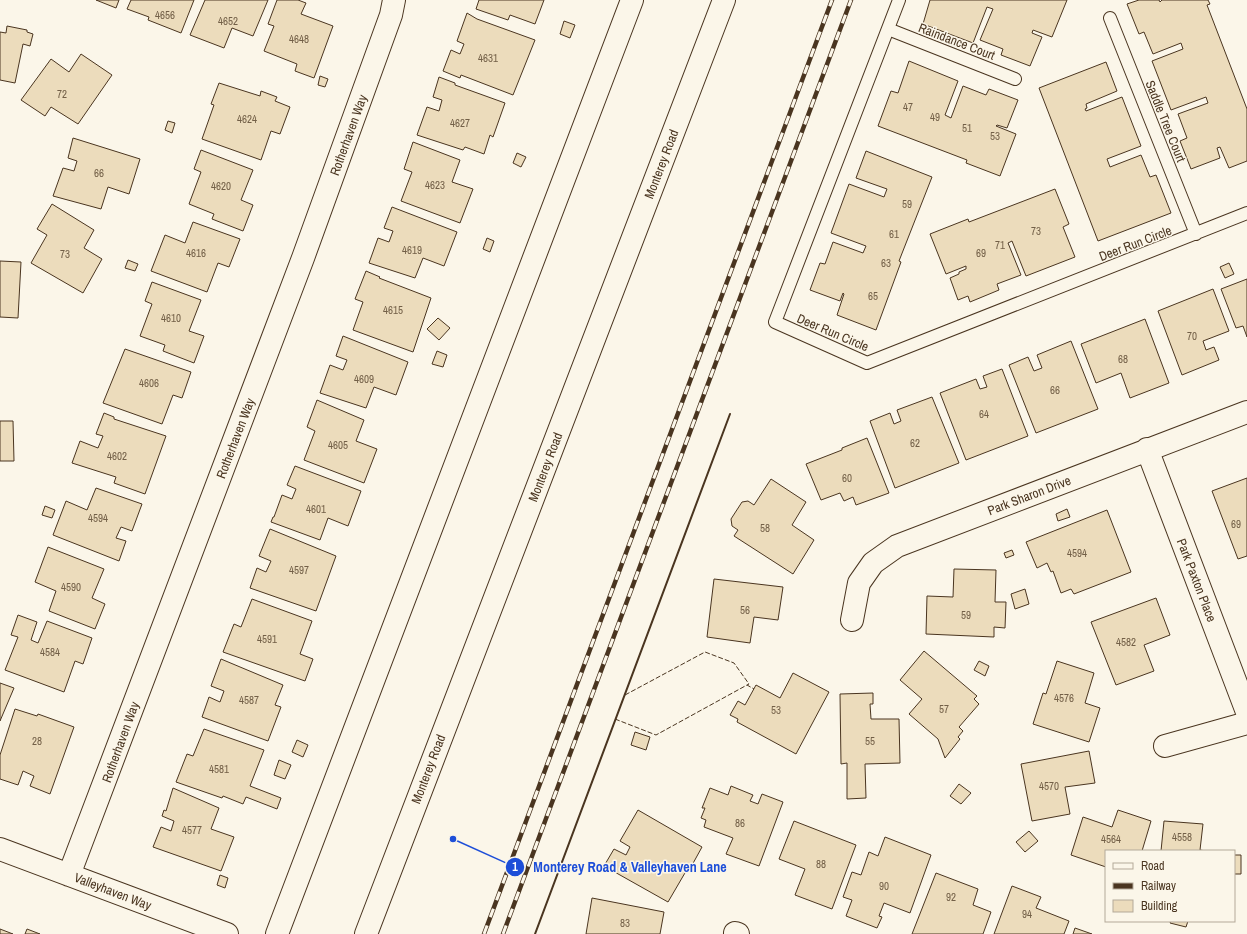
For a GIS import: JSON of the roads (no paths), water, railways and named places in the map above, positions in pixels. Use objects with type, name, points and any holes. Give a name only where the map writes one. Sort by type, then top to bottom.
[{"type":"street","name":"Rotherhaven Way","points":[[69,875],[303,258],[391,16],[394,0]]},
{"type":"street","points":[[277,934],[632,0]]},
{"type":"street","name":"Monterey Road","points":[[366,934],[724,0]]},
{"type":"street","name":"Park Sharon Drive","points":[[852,620],[859,583],[873,563],[897,546],[1147,449],[1247,412]]},
{"type":"street","name":"Park Paxton Place","points":[[1147,449],[1247,712]]},
{"type":"street","points":[[1165,746],[1247,723]]},
{"type":"street","name":"Valleyhaven Way","points":[[0,849],[227,934]]},
{"type":"lane","name":"Deer Run Circle","points":[[899,0],[775,322],[867,362],[1247,214]]},
{"type":"lane","name":"Saddle Tree Court","points":[[1110,18],[1196,234]]},
{"type":"lane","name":"Raindance Court","points":[[888,29],[1015,79]]},
{"type":"railway","points":[[484,934],[832,0]]},
{"type":"railway","points":[[503,934],[851,0]]},
{"type":"place","name":"Monterey Road & Valleyhaven Lane","points":[[453,839]]}]
